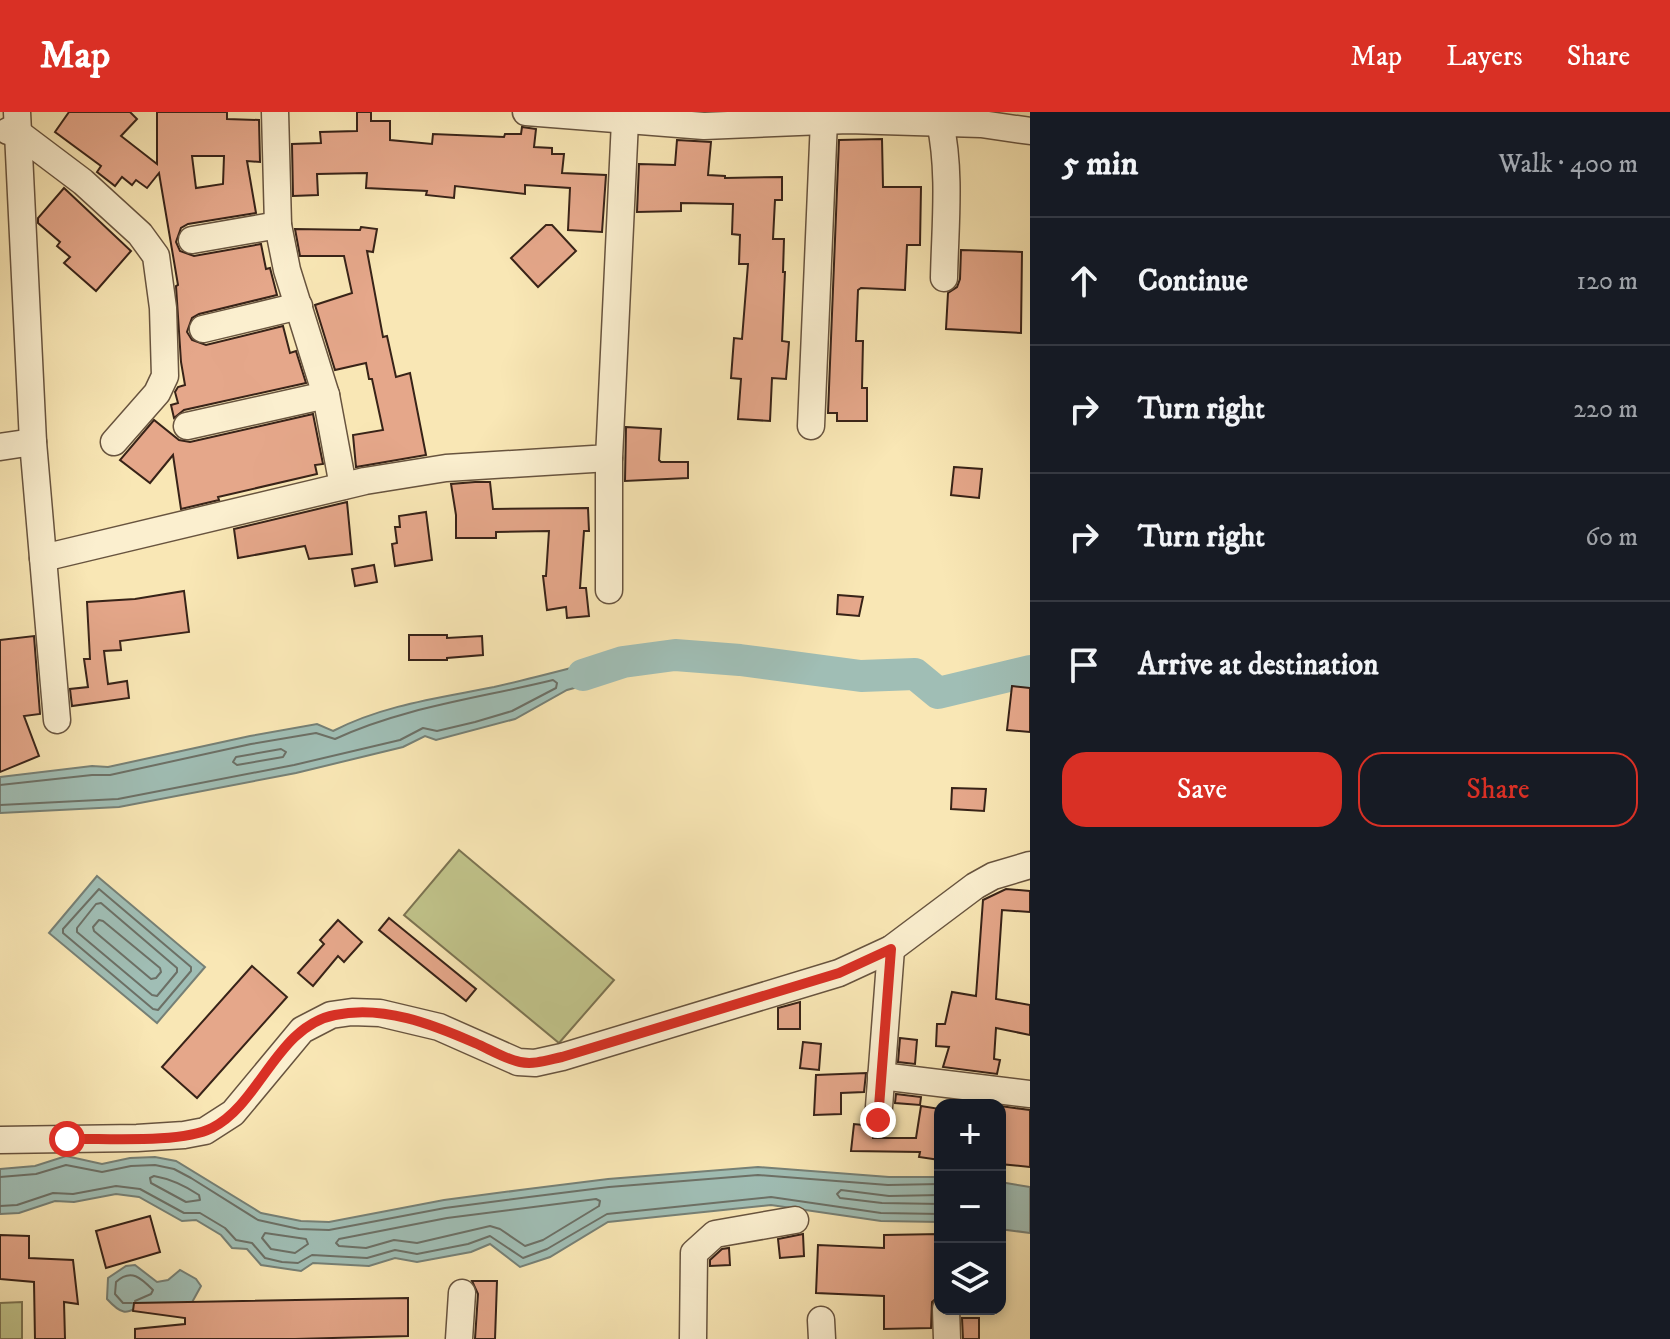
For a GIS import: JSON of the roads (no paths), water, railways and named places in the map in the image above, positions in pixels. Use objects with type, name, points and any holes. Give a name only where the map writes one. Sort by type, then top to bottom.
[{"type":"street","points":[[275,112],[278,225],[287,270],[326,395],[343,486]]},
{"type":"street","points":[[526,112],[625,121],[886,117],[940,122],[1027,138]]},
{"type":"street","points":[[811,426],[824,120]]},
{"type":"street","points":[[609,590],[609,458],[625,121]]},
{"type":"street","points":[[940,122],[947,179],[944,278]]},
{"type":"street","points":[[12,125],[83,182],[140,234],[156,256],[163,308],[165,376],[157,393],[114,442]]},
{"type":"street","points":[[12,125],[33,442],[57,720]]},
{"type":"street","points":[[192,240],[278,225]]},
{"type":"street","points":[[203,329],[299,306]]},
{"type":"street","points":[[187,426],[326,395]]},
{"type":"street","points":[[0,447],[33,442]]},
{"type":"street","points":[[43,558],[343,486],[446,468],[609,458]]},
{"type":"street","points":[[0,1140],[137,1138],[205,1131],[233,1113],[302,1030],[331,1015],[363,1011],[439,1027],[518,1062],[535,1063],[562,1057],[839,973],[891,949],[975,886],[993,876],[1030,865]]},
{"type":"street","points":[[878,1120],[891,949]]},
{"type":"street","points":[[881,1076],[1030,1094]]},
{"type":"street","points":[[693,1339],[694,1253],[715,1234],[795,1220]]},
{"type":"street","points":[[459,1339],[462,1293]]},
{"type":"street","points":[[946,1315],[947,1339]]},
{"type":"water","points":[[614,657],[623,662],[615,677],[567,690],[515,719],[436,740],[425,736],[403,747],[296,773],[119,807],[0,813],[0,777],[92,766],[108,767],[317,724],[333,731],[391,709],[509,684]]},
{"type":"water","points":[[97,876],[205,967],[157,1023],[49,933]]},
{"type":"water","points":[[66,1156],[102,1164],[130,1158],[155,1157],[176,1161],[261,1213],[301,1221],[329,1222],[444,1200],[608,1179],[758,1167],[889,1177],[934,1177],[934,1222],[881,1221],[771,1205],[608,1222],[550,1257],[520,1267],[490,1244],[471,1252],[417,1262],[395,1258],[369,1266],[313,1263],[301,1271],[261,1265],[247,1249],[232,1248],[221,1235],[196,1220],[182,1221],[139,1197],[116,1194],[74,1202],[55,1201],[19,1213],[0,1214],[0,1169],[35,1166]]},
{"type":"water","points":[[1006,1183],[1030,1187],[1030,1233],[1006,1230]]},
{"type":"water","points":[[135,1265],[157,1282],[168,1280],[180,1270],[196,1279],[201,1286],[190,1306],[152,1303],[125,1312],[107,1299],[108,1278],[126,1266]]},
{"type":"waterway","points":[[583,675],[623,662],[675,655],[861,676],[915,674],[938,693],[1030,671]]}]
